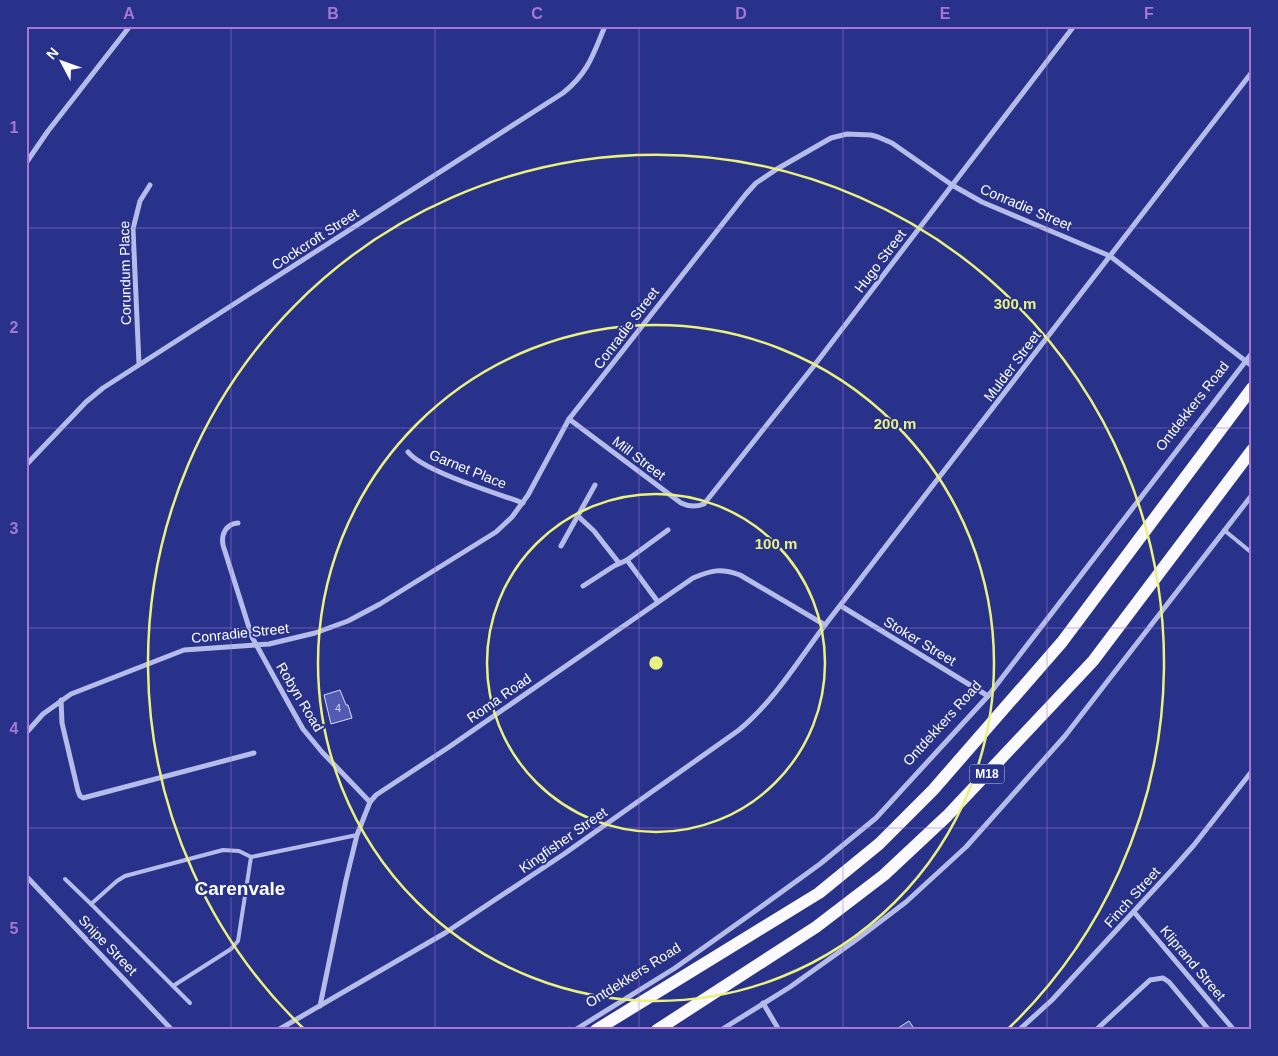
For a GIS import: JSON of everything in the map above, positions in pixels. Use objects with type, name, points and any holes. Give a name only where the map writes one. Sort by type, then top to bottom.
[{"type":"main road","name":"Ontdekkers Road","points":[[596,1030],[819,893],[879,844],[933,790],[1062,642],[1252,388]]},
{"type":"main road","name":"M18","points":[[657,1030],[816,926],[884,875],[948,816],[1093,661],[1252,450]]},
{"type":"street","points":[[26,163],[48,131],[130,26]]},
{"type":"street","name":"Cockcroft Street","points":[[26,465],[86,402],[103,388],[563,93],[579,79],[586,69],[605,26]]},
{"type":"street","name":"Hugo Street","points":[[699,506],[711,497],[813,367],[1074,26]]},
{"type":"street","name":"Mulder Street","points":[[825,625],[1252,72]]},
{"type":"street","name":"Conradie Street","points":[[26,733],[43,714],[61,700],[113,677],[184,650],[269,644],[316,633],[361,615],[488,538],[505,524],[523,503],[569,419],[740,200],[756,183],[832,138],[847,134],[872,135],[892,143],[952,185],[982,202],[1110,256],[1252,366]]},
{"type":"street","name":"Corundum Place","points":[[139,364],[133,229],[140,201],[150,185]]},
{"type":"street","name":"Ontdekkers Road","points":[[575,1030],[675,968],[758,909],[854,836],[892,802],[988,696],[1252,353]]},
{"type":"street","name":"Mill Street","points":[[569,419],[681,503],[687,506],[699,506]]},
{"type":"street","name":"Garnet Place","points":[[408,452],[412,457],[430,467],[523,503]]},
{"type":"street","points":[[561,546],[595,485]]},
{"type":"street","points":[[721,1030],[790,987],[900,907],[929,883],[966,847],[1065,736],[1252,495]]},
{"type":"street","points":[[578,516],[594,531],[619,564]]},
{"type":"street","name":"Robyn Road","points":[[238,524],[228,526],[222,540],[252,637],[303,729],[322,752],[370,802]]},
{"type":"street","points":[[582,586],[627,560],[668,530]]},
{"type":"street","points":[[627,560],[658,602]]},
{"type":"street","name":"Roma Road","points":[[320,1006],[357,835],[370,802],[376,795],[449,747],[693,578],[708,571],[728,571],[740,575],[825,625]]},
{"type":"street","name":"Stoker Street","points":[[841,606],[988,696]]},
{"type":"street","name":"Kingfisher Street","points":[[278,1030],[452,928],[564,854],[739,730],[758,712],[785,680],[825,625]]},
{"type":"street","points":[[61,700],[62,723],[78,791],[80,796],[84,798],[254,753]]},
{"type":"street","name":"Finch Street","points":[[1019,1030],[1052,1000],[1134,912],[1194,845],[1252,771]]},
{"type":"street","name":"Snipe Street","points":[[26,876],[172,1030]]},
{"type":"street","name":"Kliprand Street","points":[[1134,912],[1234,1030]]},
{"type":"street","points":[[1096,1030],[1150,980],[1163,978],[1170,982],[1209,1030]]},
{"type":"street","points":[[763,1003],[779,1030]]},
{"type":"lane","points":[[1224,530],[1252,553]]},
{"type":"lane","points":[[91,904],[116,881],[125,876],[223,850],[239,851],[251,857],[357,835]]},
{"type":"lane","points":[[173,986],[231,949],[238,941],[251,857]]},
{"type":"lane","points":[[65,879],[190,1003]]},
{"type":"building","points":[[340,690],[352,718],[331,724],[324,695]]},
{"type":"building","points":[[909,1021],[915,1030],[895,1030]]},
{"type":"district","name":"Carenvale","points":[[240,888]]}]
